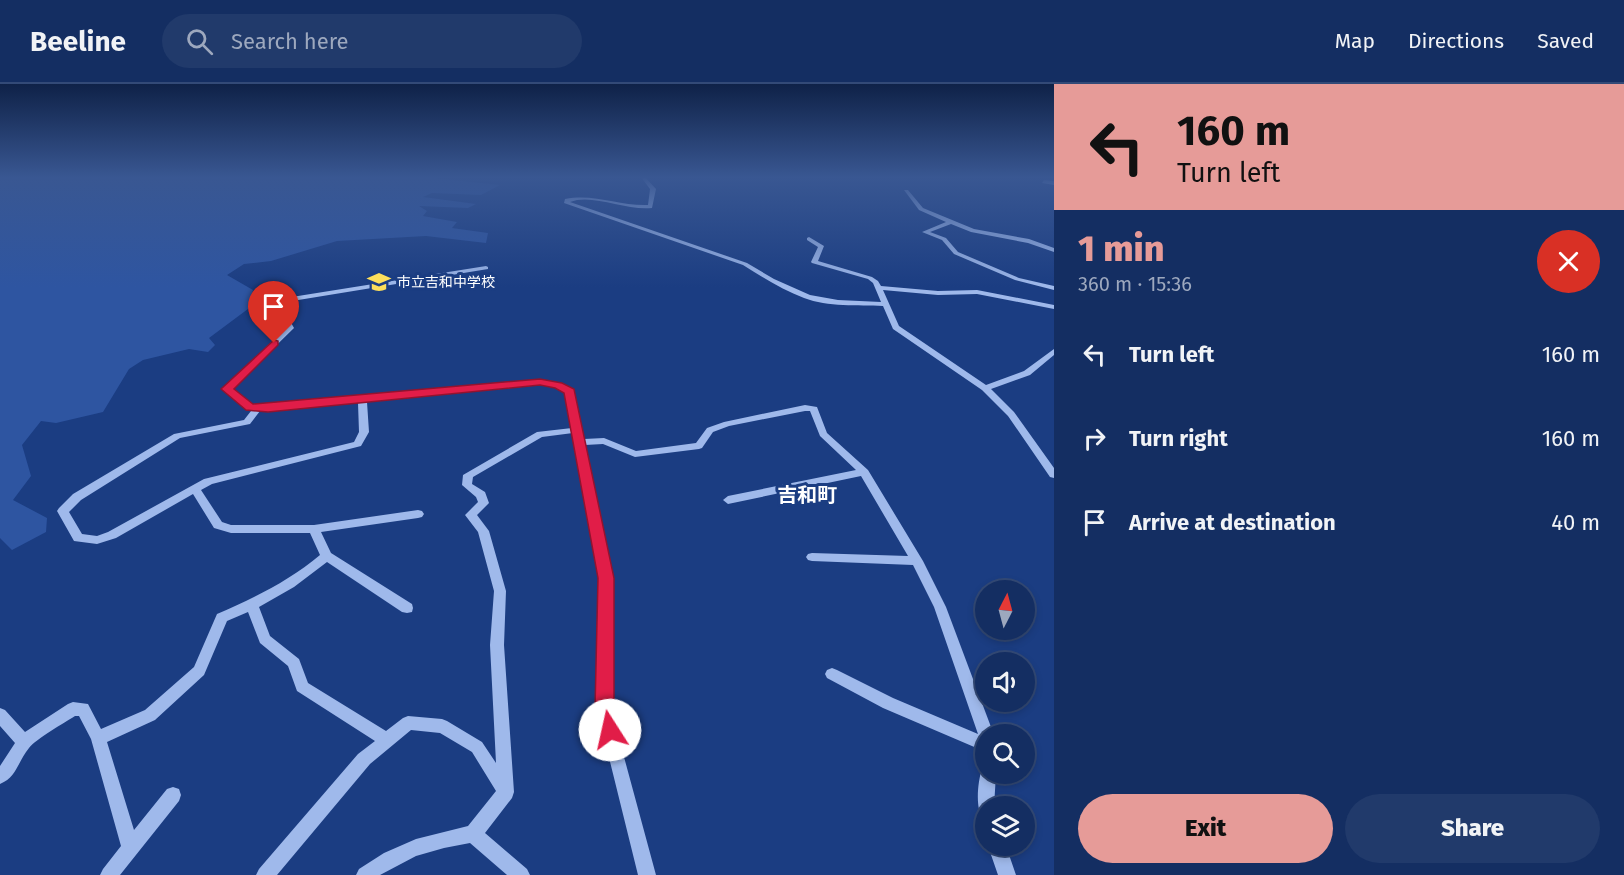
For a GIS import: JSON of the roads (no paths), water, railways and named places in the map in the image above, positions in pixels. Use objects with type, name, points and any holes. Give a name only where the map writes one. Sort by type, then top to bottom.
[{"type":"street","points":[[599,214],[746,264],[808,297],[838,302],[884,304]]},
{"type":"street","points":[[932,214],[973,231],[1029,241],[1054,250]]},
{"type":"street","points":[[951,222],[925,232],[944,239],[956,253],[1017,279],[1054,288]]},
{"type":"street","points":[[809,239],[821,246],[814,262],[870,278],[879,288],[884,304],[896,327],[985,388],[1011,414],[1054,475]]},
{"type":"street","points":[[486,268],[276,302],[290,328],[227,389],[250,408],[540,382],[558,385],[570,392],[606,578],[604,709],[647,875]]},
{"type":"street","points":[[879,288],[984,293],[1054,307]]},
{"type":"street","points":[[985,388],[1027,373],[1054,351]]},
{"type":"street","points":[[258,408],[247,422],[177,436],[76,497],[63,511],[78,538],[97,540],[112,535],[208,481],[358,444],[364,432],[362,399]]},
{"type":"street","points":[[365,875],[377,866],[431,840],[473,834],[507,792],[497,645],[500,591],[483,531],[471,515],[484,503],[482,495],[466,485],[468,475],[540,434],[578,436],[604,441],[635,454],[699,446],[710,430],[727,424],[805,408],[814,410],[823,434],[864,472],[917,561],[940,607],[982,724]]},
{"type":"street","points":[[728,500],[864,472]]},
{"type":"street","points":[[195,488],[218,525],[231,529],[314,529],[418,514]]},
{"type":"street","points":[[314,529],[326,556],[407,608]]},
{"type":"street","points":[[98,738],[150,715],[199,670],[222,618],[252,605],[311,570],[326,556]]},
{"type":"street","points":[[812,557],[917,561]]},
{"type":"street","points":[[252,605],[265,639],[294,663],[302,687],[387,740]]},
{"type":"street","points":[[832,674],[888,703],[975,740]]},
{"type":"street","points":[[0,776],[8,769],[24,742],[73,709],[83,709],[98,738],[130,846]]},
{"type":"street","points":[[0,715],[24,742]]},
{"type":"street","points":[[265,875],[364,759],[408,723],[442,726],[477,747],[507,792]]},
{"type":"street","points":[[109,875],[173,795]]},
{"type":"street","points":[[473,834],[521,875]]},
{"type":"street","points":[[1000,856],[1007,875]]},
{"type":"place","name":"市立吉和中学校","points":[[379,282]]},
{"type":"district","name":"吉和町","points":[[807,495]]}]
